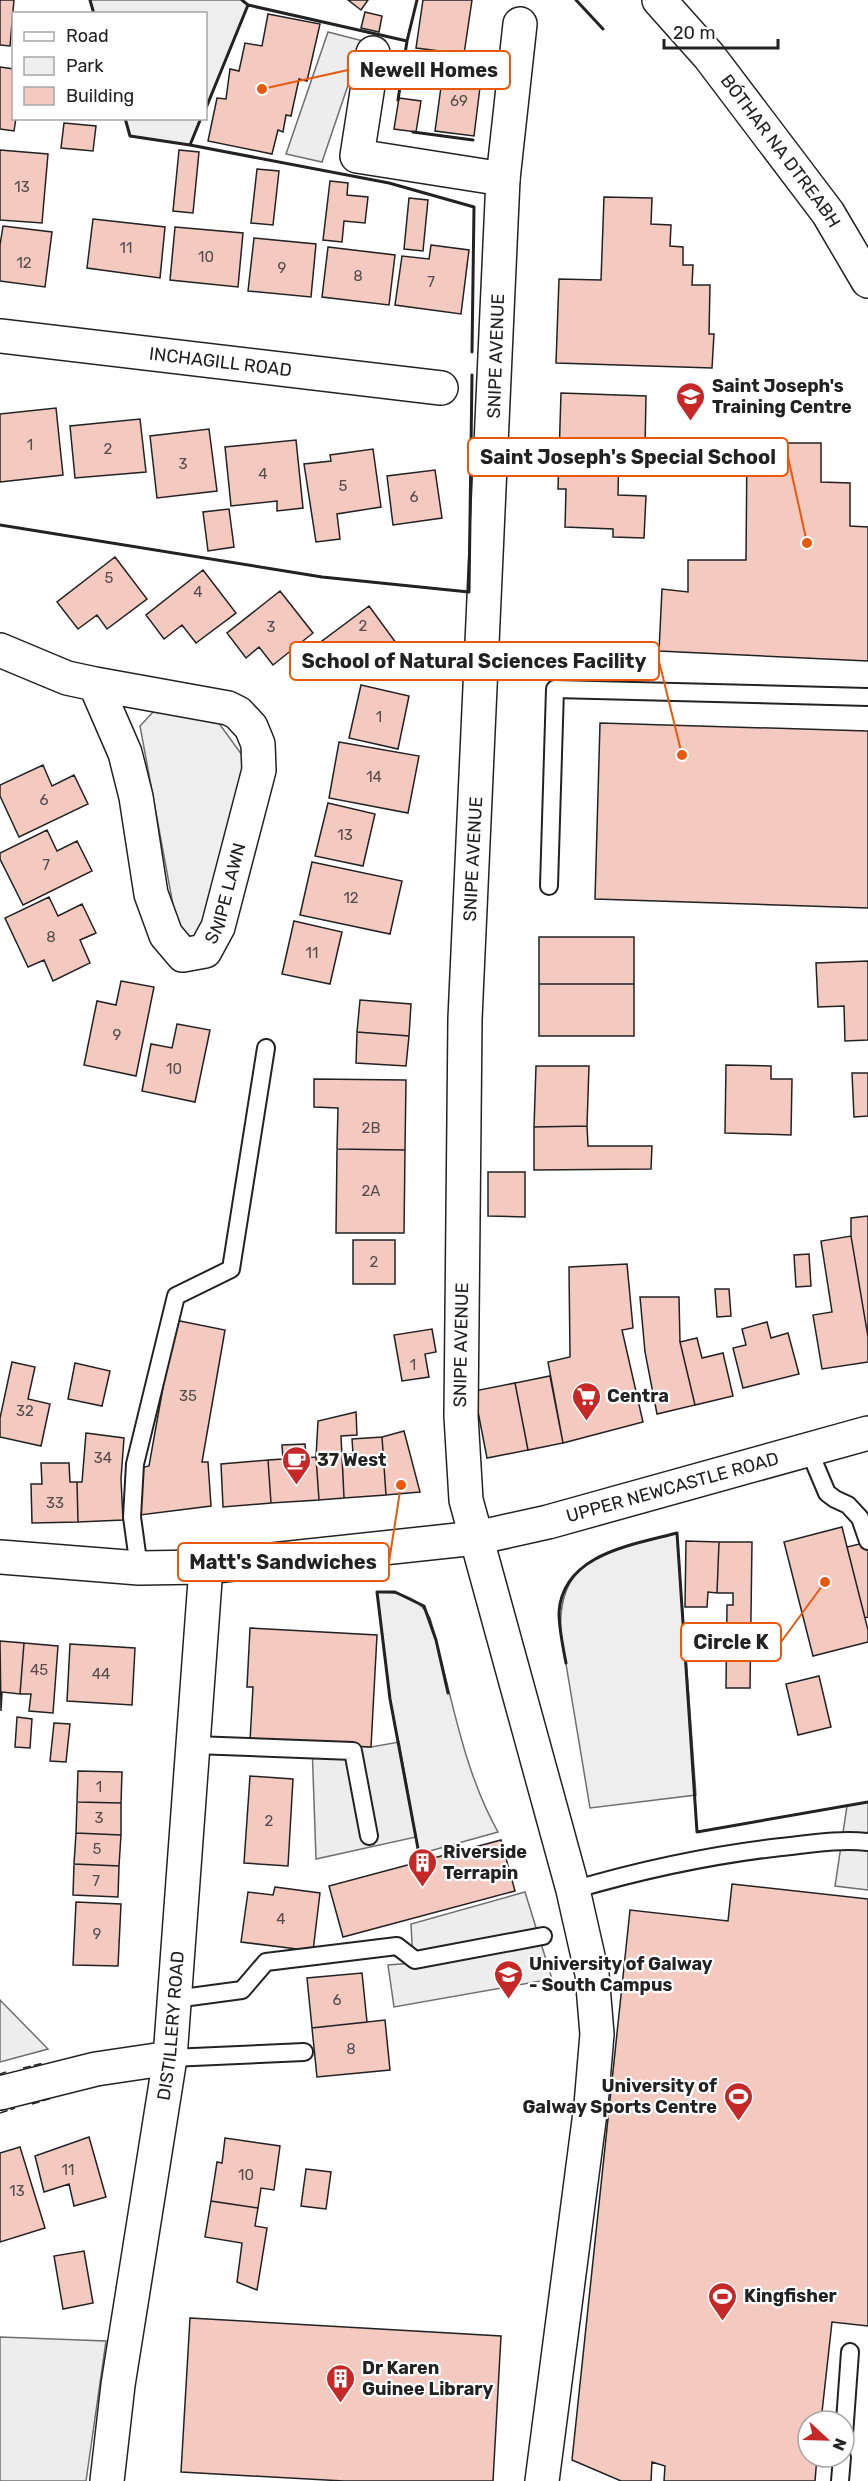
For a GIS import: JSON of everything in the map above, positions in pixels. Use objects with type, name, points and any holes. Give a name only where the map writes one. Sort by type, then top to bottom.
[{"type":"main road","name":"BÓTHAR NA DTREABH","points":[[659,0],[709,56],[828,213],[868,281]]},
{"type":"main road","name":"SNIPE AVENUE","points":[[520,24],[503,179],[465,1019],[461,1416],[466,1500],[573,1890],[592,1974],[597,2034],[591,2105],[542,2481]]},
{"type":"main road","points":[[373,52],[357,156],[503,179]]},
{"type":"main road","name":"INCHAGILL ROAD","points":[[0,336],[441,387]]},
{"type":"main road","name":"SNIPE LAWN","points":[[0,650],[67,678],[228,708],[245,720],[255,736],[259,753],[258,781],[218,927],[205,951],[183,955],[166,935],[151,894],[136,797],[124,753],[95,684]]},
{"type":"main road","name":"UPPER NEWCASTLE ROAD","points":[[0,1557],[139,1568],[206,1567],[476,1538],[548,1522],[868,1433]]},
{"type":"main road","name":"DISTILLERY ROAD","points":[[107,2481],[118,2385],[170,2058],[206,1567]]},
{"type":"main road","points":[[0,2092],[96,2069],[170,2058]]},
{"type":"lane","points":[[549,885],[555,689],[868,698]]},
{"type":"lane","points":[[139,1568],[132,1517],[135,1464],[170,1318],[176,1296],[231,1269],[266,1048]]},
{"type":"lane","points":[[808,1448],[827,1493],[848,1505],[860,1518],[868,1541]]},
{"type":"lane","points":[[194,1745],[353,1751],[369,1836]]},
{"type":"lane","points":[[573,1890],[637,1871],[724,1854],[843,1840],[868,1842]]},
{"type":"lane","points":[[175,2000],[242,1990],[266,1962],[397,1946],[415,1960],[543,1936]]},
{"type":"lane","points":[[170,2058],[303,2052]]},
{"type":"lane","points":[[846,2409],[850,2352]]},
{"type":"green space","points":[[90,0],[242,0],[248,5],[207,106],[207,12],[94,12]]},
{"type":"green space","points":[[126,120],[201,120],[190,145],[130,136]]},
{"type":"green space","points":[[154,711],[218,722],[250,766],[206,939],[180,943],[140,726]]},
{"type":"green space","points":[[677,1533],[696,1795],[590,1808],[561,1634],[562,1607],[568,1586],[579,1571],[594,1559],[611,1551]]},
{"type":"green space","points":[[377,1592],[401,1594],[408,1597],[420,1605],[430,1618],[466,1754],[485,1807],[498,1832],[419,1854],[390,1699]]},
{"type":"shaded area","points":[[328,32],[363,41],[322,162],[286,154]]},
{"type":"shaded area","points":[[399,1742],[416,1837],[316,1859],[312,1744],[371,1747]]},
{"type":"shaded area","points":[[868,1802],[868,1890],[835,1886],[847,1806]]},
{"type":"shaded area","points":[[525,1892],[552,1979],[394,2007],[388,1965],[413,1963],[411,1924]]},
{"type":"shaded area","points":[[0,2000],[48,2049],[0,2062]]},
{"type":"shaded area","points":[[0,2337],[106,2341],[86,2481],[0,2481]]},
{"type":"building","points":[[0,0],[14,0],[10,46],[0,45]]},
{"type":"building","points":[[348,0],[368,0],[361,10]]},
{"type":"building","points":[[423,0],[472,0],[464,54],[416,48]]},
{"type":"building","points":[[365,12],[382,16],[379,32],[361,28]]},
{"type":"building","points":[[268,14],[320,24],[307,81],[299,79],[291,116],[286,115],[283,132],[278,130],[272,154],[208,141],[217,98],[226,99],[230,69],[239,71],[245,43],[262,46]]},
{"type":"building","points":[[444,65],[482,71],[474,136],[435,131]]},
{"type":"building","points":[[0,67],[12,69],[12,120],[16,120],[14,131],[0,129]]},
{"type":"building","points":[[399,98],[421,101],[416,132],[394,129]]},
{"type":"building","points":[[64,123],[96,126],[93,151],[61,148]]},
{"type":"building","points":[[0,150],[48,154],[42,223],[0,220]]},
{"type":"building","points":[[179,150],[199,152],[193,213],[173,211]]},
{"type":"building","points":[[257,169],[279,171],[273,225],[251,223]]},
{"type":"building","points":[[330,181],[348,183],[347,195],[368,197],[365,223],[344,221],[342,242],[323,240]]},
{"type":"building","points":[[604,197],[652,198],[651,224],[671,225],[670,246],[683,247],[683,265],[693,265],[692,285],[710,285],[709,334],[714,334],[712,368],[556,363],[559,279],[601,280]]},
{"type":"building","points":[[409,198],[428,200],[423,251],[404,249]]},
{"type":"building","points":[[93,219],[165,227],[160,278],[87,268]]},
{"type":"building","points":[[3,226],[52,232],[45,287],[0,281],[0,245]]},
{"type":"building","points":[[175,227],[243,233],[238,287],[170,280]]},
{"type":"building","points":[[254,238],[316,244],[311,297],[248,291]]},
{"type":"building","points":[[431,245],[469,250],[461,314],[395,305],[402,256],[429,259]]},
{"type":"building","points":[[328,247],[395,255],[389,305],[322,297]]},
{"type":"building","points":[[561,393],[646,396],[645,447],[619,446],[618,495],[646,496],[644,538],[613,537],[613,529],[565,527],[566,489],[558,489]]},
{"type":"building","points":[[56,408],[63,475],[0,482],[0,414]]},
{"type":"building","points":[[140,419],[146,472],[75,478],[70,426]]},
{"type":"building","points":[[209,429],[217,491],[157,498],[150,436]]},
{"type":"building","points":[[296,440],[303,508],[277,511],[277,501],[231,506],[225,447]]},
{"type":"building","points":[[747,443],[821,443],[821,482],[850,483],[850,526],[868,527],[868,661],[659,651],[662,589],[688,592],[688,560],[746,560]]},
{"type":"building","points":[[373,449],[381,507],[337,514],[340,539],[316,542],[304,464],[331,461],[330,455]]},
{"type":"building","points":[[435,470],[442,518],[393,525],[387,476]]},
{"type":"building","points":[[229,509],[234,547],[208,551],[203,512]]},
{"type":"building","points":[[115,557],[147,599],[107,629],[97,615],[78,629],[57,602]]},
{"type":"building","points":[[203,570],[236,613],[196,643],[182,625],[164,639],[146,615]]},
{"type":"building","points":[[280,591],[313,633],[273,665],[259,647],[246,658],[227,633]]},
{"type":"building","points":[[369,606],[402,651],[361,680],[347,660],[332,671],[314,647]]},
{"type":"building","points":[[361,685],[409,696],[398,749],[349,738]]},
{"type":"building","points":[[600,723],[868,731],[868,908],[595,899]]},
{"type":"building","points":[[339,742],[419,756],[408,813],[329,798]]},
{"type":"building","points":[[43,765],[52,786],[74,775],[88,804],[19,837],[0,796],[0,785]]},
{"type":"building","points":[[328,803],[375,814],[363,866],[315,856]]},
{"type":"building","points":[[47,830],[57,851],[77,841],[92,871],[23,905],[0,859],[0,853]]},
{"type":"building","points":[[312,862],[402,881],[390,934],[300,915]]},
{"type":"building","points":[[49,897],[58,916],[82,904],[96,933],[80,940],[90,963],[53,981],[44,960],[28,967],[5,918]]},
{"type":"building","points":[[294,921],[342,932],[330,984],[282,974]]},
{"type":"building","points":[[539,937],[634,937],[634,984],[539,984]]},
{"type":"building","points":[[868,961],[868,1040],[845,1041],[844,1006],[818,1007],[816,963]]},
{"type":"building","points":[[121,981],[154,987],[136,1076],[84,1065],[97,1001],[116,1005]]},
{"type":"building","points":[[539,984],[634,984],[634,1036],[539,1036]]},
{"type":"building","points":[[360,1000],[411,1004],[409,1036],[357,1032]]},
{"type":"building","points":[[177,1024],[210,1030],[195,1102],[142,1091],[151,1044],[172,1048]]},
{"type":"building","points":[[357,1032],[409,1036],[406,1066],[356,1063]]},
{"type":"building","points":[[726,1065],[771,1066],[771,1079],[792,1079],[791,1135],[725,1133]]},
{"type":"building","points":[[536,1066],[589,1066],[587,1126],[534,1127]]},
{"type":"building","points":[[852,1073],[868,1073],[868,1116],[854,1117]]},
{"type":"building","points":[[314,1079],[406,1080],[405,1150],[337,1149],[338,1108],[314,1107]]},
{"type":"building","points":[[587,1126],[588,1146],[652,1146],[651,1169],[534,1170],[534,1127]]},
{"type":"building","points":[[337,1149],[405,1150],[404,1233],[336,1233]]},
{"type":"building","points":[[488,1172],[525,1172],[525,1217],[488,1216]]},
{"type":"building","points":[[868,1216],[868,1337],[851,1236],[851,1218]]},
{"type":"building","points":[[851,1236],[868,1337],[868,1362],[822,1369],[813,1315],[832,1312],[821,1241]]},
{"type":"building","points":[[353,1240],[395,1240],[395,1284],[353,1284]]},
{"type":"building","points":[[809,1254],[811,1286],[796,1287],[794,1255]]},
{"type":"building","points":[[627,1264],[633,1328],[622,1330],[643,1422],[563,1443],[548,1362],[570,1357],[569,1267]]},
{"type":"building","points":[[715,1289],[729,1289],[731,1316],[717,1317]]},
{"type":"building","points":[[640,1297],[679,1297],[680,1342],[695,1405],[657,1414],[645,1352]]},
{"type":"building","points":[[175,1320],[225,1330],[202,1462],[208,1462],[211,1506],[140,1515],[140,1468],[149,1466]]},
{"type":"building","points":[[767,1322],[771,1338],[788,1333],[799,1374],[743,1388],[733,1348],[746,1345],[742,1329]]},
{"type":"building","points":[[432,1329],[436,1352],[425,1354],[429,1377],[402,1381],[394,1335]]},
{"type":"building","points":[[697,1338],[702,1358],[723,1353],[733,1396],[695,1405],[680,1342]]},
{"type":"building","points":[[12,1362],[35,1367],[28,1399],[50,1404],[41,1446],[0,1437],[0,1418]]},
{"type":"building","points":[[75,1363],[110,1371],[102,1406],[68,1399]]},
{"type":"building","points":[[550,1376],[563,1443],[528,1450],[515,1383]]},
{"type":"building","points":[[515,1383],[528,1450],[487,1458],[474,1391]]},
{"type":"building","points":[[356,1412],[357,1435],[341,1436],[344,1498],[319,1500],[316,1457],[318,1421]]},
{"type":"building","points":[[404,1431],[420,1492],[386,1495],[382,1437]]},
{"type":"building","points":[[86,1433],[124,1438],[121,1479],[123,1520],[78,1522],[77,1482],[82,1482]]},
{"type":"building","points":[[382,1437],[386,1495],[344,1498],[342,1455],[353,1454],[352,1439]]},
{"type":"building","points":[[305,1444],[306,1458],[316,1457],[319,1500],[271,1503],[268,1460],[283,1459],[282,1445]]},
{"type":"building","points":[[268,1460],[271,1503],[223,1507],[221,1464]]},
{"type":"building","points":[[41,1463],[69,1463],[70,1482],[77,1482],[78,1522],[32,1523],[31,1484],[42,1484]]},
{"type":"building","points":[[842,1527],[868,1630],[868,1642],[813,1656],[784,1542]]},
{"type":"building","points":[[686,1541],[719,1542],[717,1593],[708,1592],[707,1607],[685,1607]]},
{"type":"building","points":[[719,1542],[752,1542],[750,1688],[726,1688],[727,1605],[733,1605],[733,1593],[717,1593]]},
{"type":"building","points":[[868,1542],[868,1617],[865,1618],[847,1547]]},
{"type":"building","points":[[250,1628],[377,1635],[371,1747],[250,1741],[253,1687],[247,1687]]},
{"type":"building","points":[[0,1641],[24,1643],[20,1694],[2,1692],[1,1711]]},
{"type":"building","points":[[24,1643],[58,1646],[53,1713],[29,1711],[31,1694],[20,1694]]},
{"type":"building","points":[[70,1644],[135,1648],[132,1705],[67,1701]]},
{"type":"building","points":[[819,1676],[831,1727],[798,1735],[786,1684]]},
{"type":"building","points":[[17,1717],[32,1719],[30,1748],[15,1747]]},
{"type":"building","points":[[54,1723],[70,1724],[66,1762],[50,1761]]},
{"type":"building","points":[[78,1771],[122,1772],[121,1803],[77,1802]]},
{"type":"building","points":[[250,1776],[293,1779],[288,1866],[244,1863]]},
{"type":"building","points":[[77,1802],[121,1803],[121,1835],[76,1833]]},
{"type":"building","points":[[76,1833],[121,1835],[119,1866],[74,1864]]},
{"type":"building","name":"Riverside Terrapin","points":[[501,1840],[515,1891],[343,1937],[329,1886]]},
{"type":"building","points":[[74,1864],[119,1866],[118,1897],[73,1895]]},
{"type":"building","name":"University of Galway Sports Centre","points":[[732,1884],[868,1899],[868,2326],[832,2322],[822,2409],[796,2409],[796,2469],[816,2469],[815,2481],[664,2481],[665,2466],[652,2462],[651,2481],[621,2481],[572,2460],[630,1910],[728,1921]]},
{"type":"building","points":[[275,1887],[320,1893],[313,1951],[241,1942],[248,1892],[273,1895]]},
{"type":"building","points":[[76,1902],[121,1904],[118,1966],[73,1965]]},
{"type":"building","points":[[362,1973],[367,2022],[312,2028],[307,1978]]},
{"type":"building","points":[[385,2020],[390,2070],[317,2077],[312,2028]]},
{"type":"building","points":[[89,2137],[106,2197],[74,2206],[69,2184],[44,2192],[35,2156]]},
{"type":"building","points":[[225,2138],[280,2146],[274,2190],[261,2188],[258,2208],[211,2201],[217,2162],[222,2163]]},
{"type":"building","points":[[20,2147],[45,2228],[0,2242],[0,2153]]},
{"type":"building","points":[[306,2169],[331,2172],[326,2209],[301,2206]]},
{"type":"building","points":[[211,2201],[258,2208],[255,2226],[267,2228],[257,2290],[237,2282],[242,2243],[205,2237]]},
{"type":"building","points":[[84,2251],[93,2303],[63,2309],[54,2256]]},
{"type":"building","name":"Dr Karen Guinee Library","points":[[190,2318],[501,2336],[493,2481],[344,2481],[181,2472]]},
{"type":"fence","points":[[23,2068],[44,2063]]},
{"type":"fence","points":[[0,2074],[6,2072]]},
{"type":"fence","points":[[32,2104],[52,2098]]},
{"type":"fence","points":[[0,2113],[15,2108]]},
{"type":"wall","points":[[90,0],[93,12]]},
{"type":"wall","points":[[207,106],[248,5],[242,0]]},
{"type":"wall","points":[[248,5],[407,41],[417,0]]},
{"type":"wall","points":[[576,0],[603,29]]},
{"type":"wall","points":[[398,100],[407,41]]},
{"type":"wall","points":[[404,60],[444,65]]},
{"type":"wall","points":[[126,120],[130,136],[190,145],[200,120]]},
{"type":"wall","points":[[413,132],[473,140]]},
{"type":"wall","points":[[190,145],[389,183],[474,207],[472,352]]},
{"type":"wall","points":[[0,525],[322,577],[469,592],[472,375]]},
{"type":"wall","points":[[566,1663],[559,1612],[563,1592],[573,1577],[586,1565],[603,1555],[640,1542],[677,1533],[697,1832],[868,1802]]},
{"type":"wall","points":[[419,1854],[390,1699],[377,1592],[395,1592],[424,1606],[436,1640],[448,1693]]},
{"type":"place","name":"Newell Homes","points":[[262,89]]},
{"type":"place","name":"Saint Joseph's Training Centre","points":[[691,422]]},
{"type":"place","name":"Saint Joseph's Special School","points":[[807,543]]},
{"type":"place","name":"School of Natural Sciences Facility","points":[[682,755]]},
{"type":"place","name":"Centra","points":[[586,1422]]},
{"type":"place","name":"Matt's Sandwiches","points":[[401,1485]]},
{"type":"place","name":"37 West","points":[[296,1486]]},
{"type":"place","name":"Circle K","points":[[825,1582]]},
{"type":"place","name":"Riverside Terrapin","points":[[422,1888]]},
{"type":"place","name":"University of Galway - South Campus","points":[[508,2000]]},
{"type":"place","name":"University of Galway Sports Centre","points":[[738,2122]]},
{"type":"place","name":"Kingfisher","points":[[723,2322]]},
{"type":"place","name":"Dr Karen Guinee Library","points":[[341,2404]]}]
